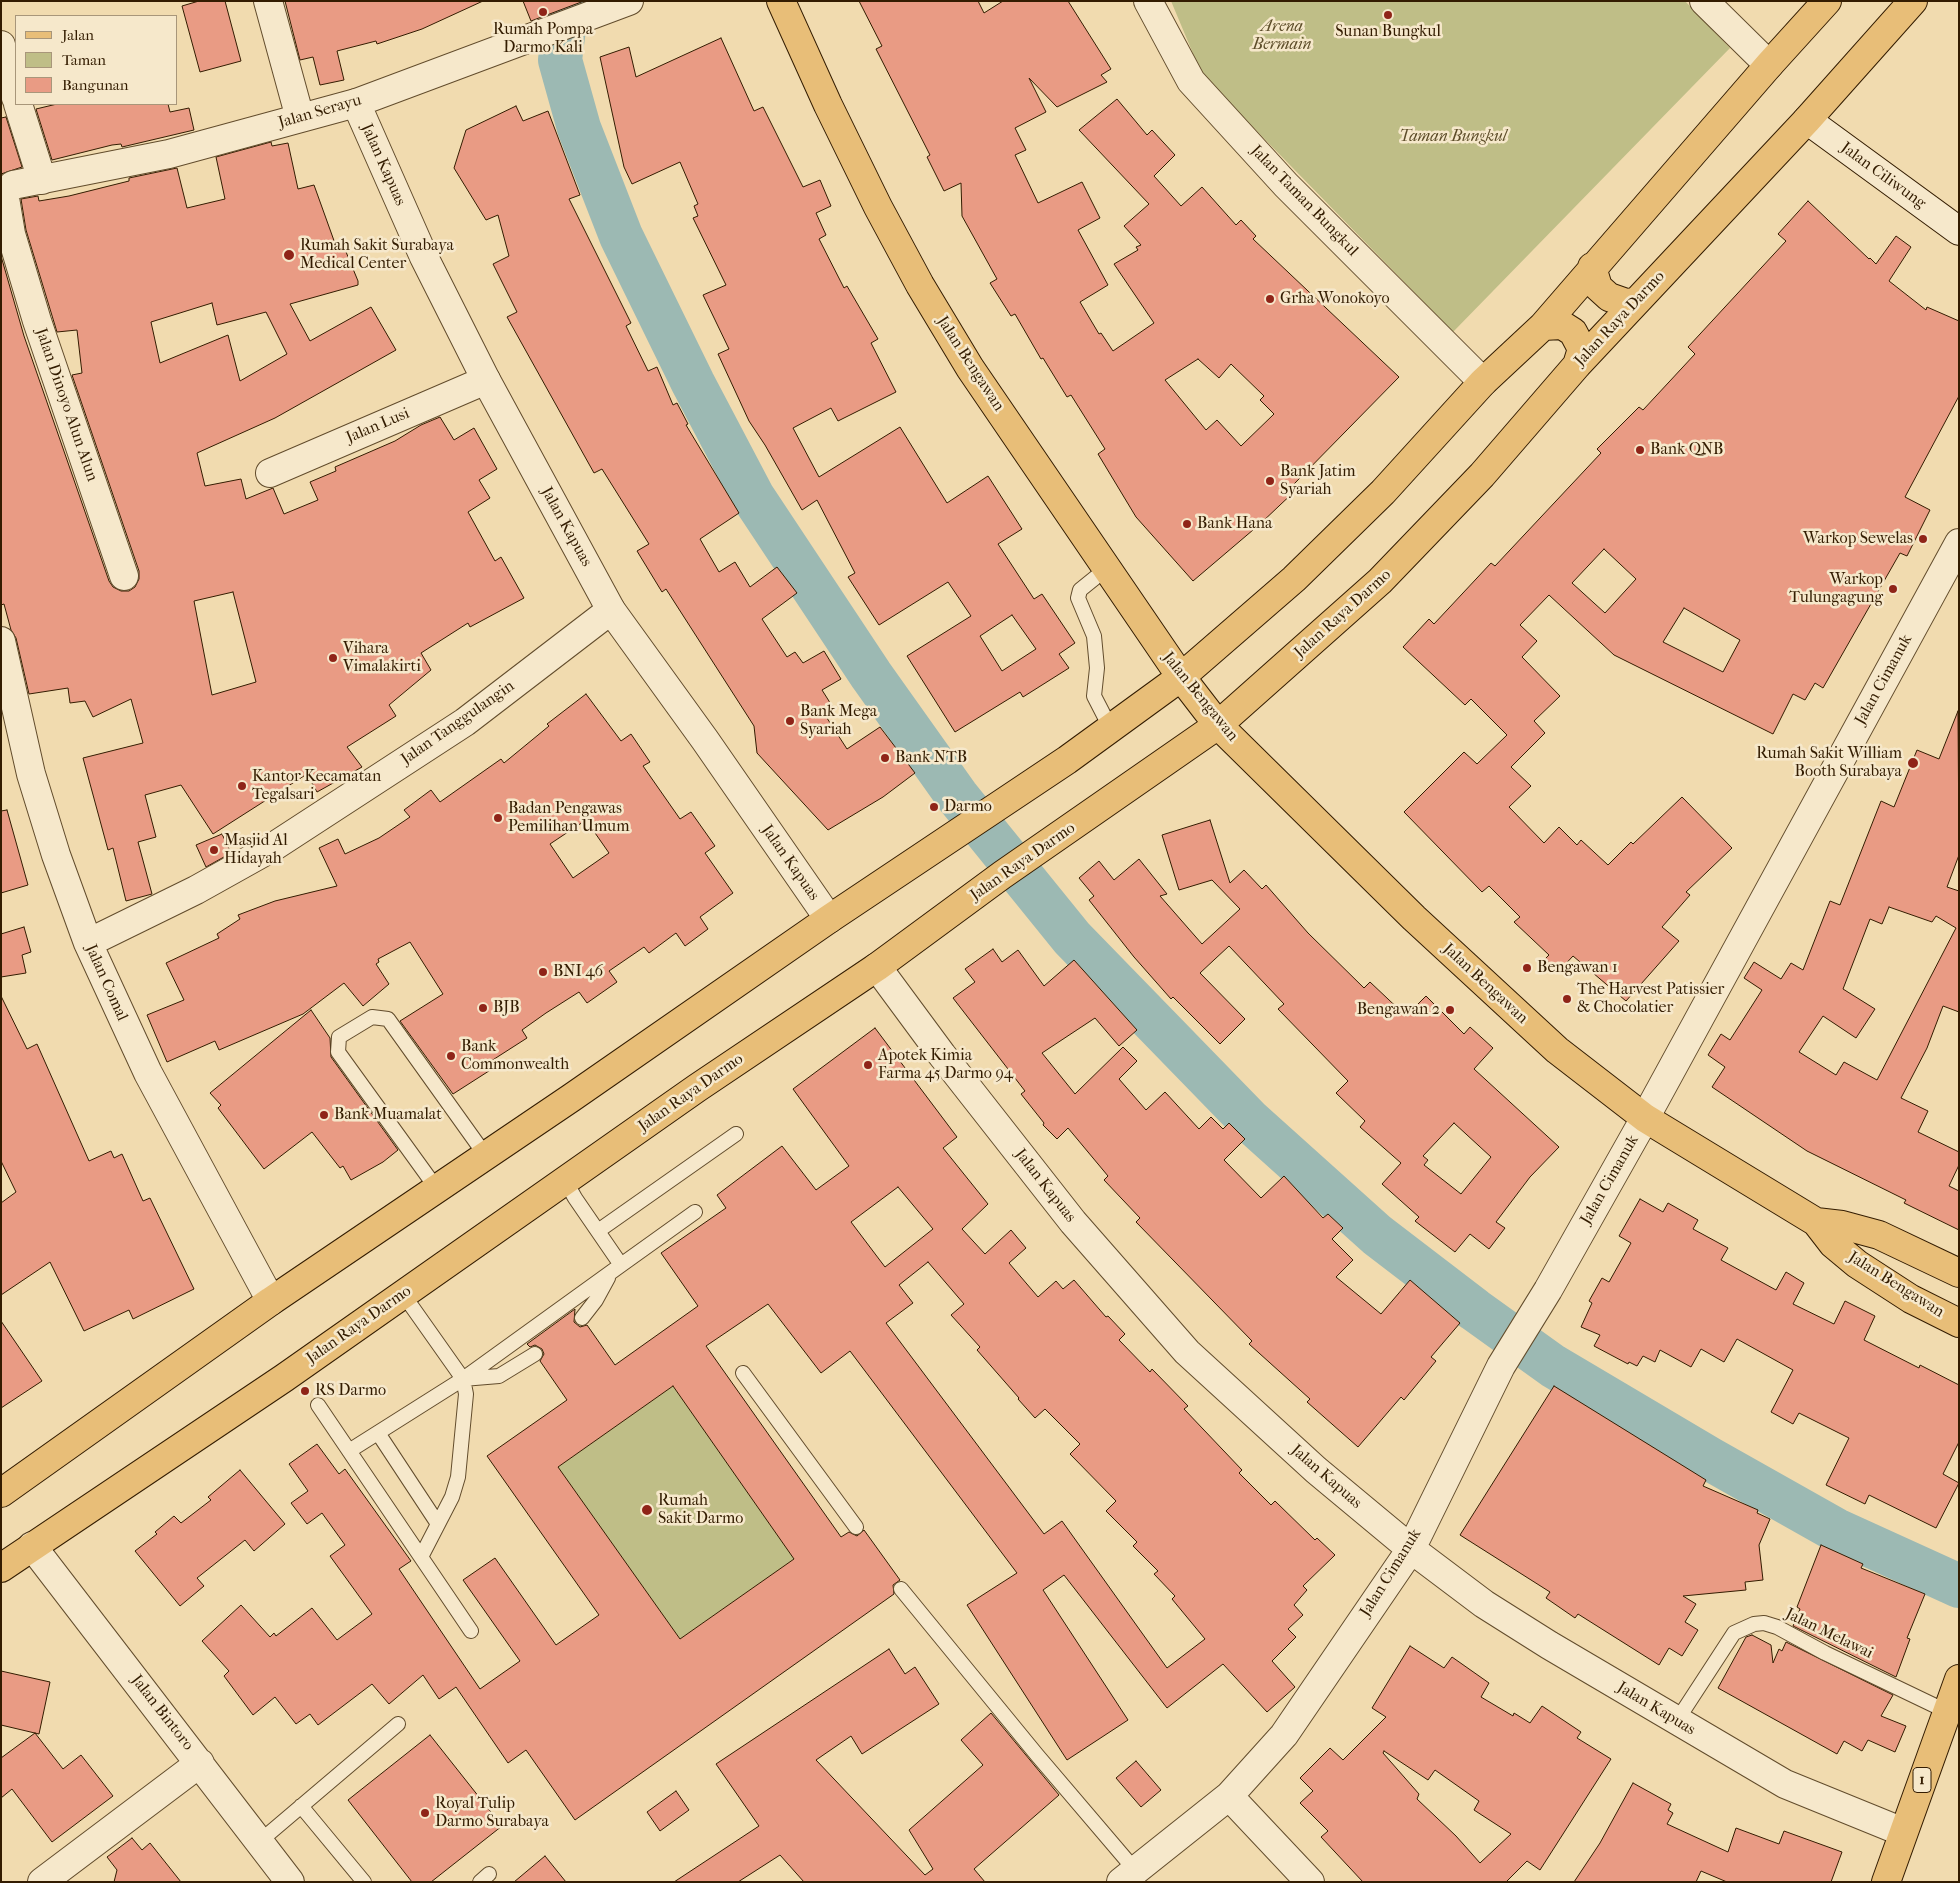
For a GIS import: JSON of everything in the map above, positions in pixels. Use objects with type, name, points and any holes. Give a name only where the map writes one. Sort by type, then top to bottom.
[{"type":"main road","name":"Jalan Bengawan","points":[[781,1],[828,105],[920,285],[970,368],[1181,677],[1218,725],[1482,983],[1557,1050],[1645,1118],[1816,1222],[1833,1244],[1857,1264],[1911,1299],[1959,1323]]},
{"type":"main road","points":[[1,1493],[271,1301],[486,1156],[829,919],[976,822],[1111,729],[1181,677],[1294,580],[1383,492],[1483,382],[1543,326],[1769,65],[1828,1]]},
{"type":"main road","name":"Jalan Raya Darmo","points":[[1,1568],[284,1378],[566,1182],[697,1088],[877,968],[1002,875],[1218,725],[1380,581],[1482,475],[1576,365],[1806,120],[1913,1]]},
{"type":"main road","points":[[1592,268],[1598,287],[1609,297],[1618,301],[1636,302]]},
{"type":"main road","points":[[1543,326],[1562,325],[1573,332],[1582,349],[1576,365]]},
{"type":"main road","name":"Jalan Bengawan","points":[[1816,1222],[1842,1225],[1879,1235],[1959,1273]]},
{"type":"main road","name":"1","points":[[1886,1882],[1959,1679]]},
{"type":"street","points":[[268,1],[300,118]]},
{"type":"street","name":"Jalan Serayu","points":[[5,194],[13,186],[169,154],[356,103],[629,1]]},
{"type":"street","name":"Jalan Taman Bungkul","points":[[1148,1],[1191,81],[1286,185],[1483,382]]},
{"type":"street","points":[[1704,1],[1769,65]]},
{"type":"street","points":[[1,45],[15,94]]},
{"type":"street","name":"Jalan Kapuas","points":[[356,103],[424,257],[486,380],[611,610],[705,740],[829,919]]},
{"type":"street","points":[[18,105],[42,180]]},
{"type":"street","name":"Jalan Ciliwung","points":[[1806,120],[1959,231]]},
{"type":"street","name":"Jalan Dinoyo Alun Alun","points":[[5,194],[6,236],[124,576]]},
{"type":"street","name":"Jalan Lusi","points":[[270,473],[486,380]]},
{"type":"street","name":"Jalan Cimanuk","points":[[1128,1876],[1229,1796],[1284,1735],[1411,1548],[1500,1366],[1548,1290],[1645,1118],[1959,542]]},
{"type":"street","name":"Jalan Tanggulangin","points":[[88,944],[196,890],[273,847],[465,722],[611,610]]},
{"type":"street","name":"Jalan Comal","points":[[1,641],[31,774],[56,856],[88,944],[148,1073],[271,1301]]},
{"type":"street","name":"Jalan Kapuas","points":[[877,968],[942,1055],[1073,1222],[1187,1352],[1316,1470],[1411,1548],[1484,1604],[1676,1722],[1785,1784],[1903,1832]]},
{"type":"street","name":"Jalan Bintoro","points":[[32,1546],[200,1762],[290,1882]]},
{"type":"street","points":[[42,1882],[200,1762]]},
{"type":"street","points":[[1229,1796],[1310,1882]]},
{"type":"lane","points":[[1106,569],[1080,590],[1078,598],[1094,636],[1097,668],[1094,696],[1111,729]]},
{"type":"lane","points":[[437,1188],[338,1052],[339,1037],[372,1016],[388,1019],[486,1156]]},
{"type":"lane","points":[[598,1231],[736,1134]]},
{"type":"lane","points":[[566,1182],[574,1198],[621,1265]]},
{"type":"lane","points":[[349,1451],[463,1379],[695,1212]]},
{"type":"lane","points":[[582,1318],[596,1300],[609,1275]]},
{"type":"lane","points":[[403,1294],[463,1379],[466,1394],[458,1476],[452,1497],[421,1557]]},
{"type":"lane","points":[[463,1379],[499,1376],[534,1354]]},
{"type":"lane","points":[[743,1373],[856,1527]]},
{"type":"lane","points":[[318,1405],[471,1631]]},
{"type":"lane","points":[[378,1433],[438,1524]]},
{"type":"lane","points":[[901,1588],[1037,1755],[1128,1876]]},
{"type":"lane","name":"Jalan Melawai","points":[[1676,1722],[1734,1633],[1754,1624],[1764,1623],[1776,1627],[1826,1654],[1948,1712]]},
{"type":"lane","points":[[259,1842],[398,1724]]},
{"type":"lane","points":[[301,1806],[364,1882]]},
{"type":"green space","name":"Taman Bungkul","points":[[1171,1],[1685,1],[1730,48],[1453,332],[1202,75]]},
{"type":"green space","points":[[673,1386],[794,1559],[680,1639],[558,1467]]},
{"type":"building","points":[[199,1],[225,1],[241,61],[200,72],[182,6]]},
{"type":"building","points":[[285,1],[483,1],[422,29],[377,44],[376,41],[337,51],[344,80],[320,85],[313,57],[300,60]]},
{"type":"building","name":"Rumah Pompa Darmo Kali","points":[[523,1],[584,1],[531,21]]},
{"type":"building","points":[[859,1],[978,1],[984,13],[1003,1],[1068,1],[1111,69],[1101,75],[1107,82],[1057,107],[1029,78],[1046,112],[1015,128],[1026,150],[1015,155],[1038,203],[1082,182],[1100,218],[1078,230],[1108,285],[1080,302],[1099,334],[1101,333],[1113,351],[1154,323],[1114,264],[1138,250],[1136,247],[1141,245],[1124,226],[1149,204],[1079,130],[1117,99],[1147,135],[1152,130],[1175,155],[1154,176],[1181,206],[1202,187],[1236,225],[1241,220],[1256,236],[1253,239],[1399,377],[1294,484],[1298,488],[1260,524],[1193,581],[1136,517],[1098,454],[1105,449],[1071,395],[1067,397],[1043,358],[1041,359],[1015,314],[1011,316],[990,283],[997,279],[962,216],[961,183],[944,191],[927,157],[930,155],[876,49],[882,46]],"holes":[[[1198,359],[1219,378],[1231,364],[1264,396],[1260,400],[1274,414],[1241,446],[1217,420],[1206,430],[1165,380]]]},
{"type":"building","points":[[721,38],[754,111],[763,107],[803,187],[820,180],[831,206],[816,213],[826,235],[819,239],[844,288],[847,286],[878,339],[871,343],[896,392],[838,421],[831,408],[793,428],[819,477],[900,427],[947,503],[988,476],[1022,529],[998,544],[1034,599],[1042,594],[1075,643],[1059,654],[1069,668],[1023,697],[1020,692],[955,732],[907,656],[971,616],[948,582],[879,625],[848,577],[855,573],[817,500],[802,510],[749,421],[718,354],[729,349],[703,295],[726,285],[693,218],[698,216],[694,206],[698,204],[680,162],[632,184],[624,167],[600,57],[629,47],[636,77]],"holes":[[[1012,615],[1036,649],[1002,671],[980,636]]]},
{"type":"building","points":[[53,105],[168,105],[170,112],[189,108],[194,130],[122,147],[121,144],[112,145],[52,160],[36,109]]},
{"type":"building","points":[[516,106],[523,121],[548,111],[580,195],[569,199],[631,323],[626,326],[648,371],[657,367],[673,405],[677,403],[688,424],[686,425],[739,513],[700,539],[719,572],[735,562],[750,587],[777,567],[797,593],[762,619],[787,657],[795,652],[803,663],[824,651],[841,679],[822,690],[834,709],[825,715],[847,749],[880,727],[915,773],[883,797],[828,830],[757,753],[754,726],[666,589],[662,592],[637,551],[649,544],[602,469],[594,473],[507,317],[517,312],[493,264],[509,256],[498,215],[486,220],[454,168],[466,130]]},
{"type":"building","points":[[6,117],[22,167],[1,174],[1,118]]},
{"type":"building","points":[[271,142],[272,146],[288,143],[298,189],[314,185],[337,249],[344,247],[358,281],[358,285],[290,304],[310,341],[371,307],[396,350],[275,418],[197,453],[205,486],[241,479],[246,499],[273,488],[284,514],[318,500],[310,482],[336,471],[335,467],[395,441],[421,425],[440,417],[454,440],[474,428],[497,469],[479,480],[490,498],[468,512],[495,561],[501,557],[524,598],[470,627],[468,623],[421,653],[431,670],[389,705],[396,716],[347,747],[362,767],[317,792],[307,774],[213,834],[181,785],[145,795],[156,837],[138,842],[152,894],[126,901],[113,848],[108,850],[83,758],[143,743],[131,699],[93,717],[85,701],[70,703],[68,688],[29,694],[16,638],[11,630],[4,604],[1,605],[1,256],[24,336],[109,581],[113,587],[121,591],[129,591],[135,587],[139,579],[139,571],[72,375],[82,373],[77,330],[57,332],[26,230],[21,199],[38,196],[39,201],[69,196],[129,181],[129,178],[177,168],[187,208],[225,199],[216,157]],"holes":[[[212,303],[217,325],[266,312],[287,354],[240,381],[228,335],[160,363],[151,322]],[[233,592],[256,682],[212,695],[194,601]]]},
{"type":"building","points":[[1808,201],[1876,264],[1896,236],[1911,247],[1889,281],[1926,310],[1927,307],[1959,321],[1959,396],[1905,497],[1930,510],[1907,556],[1900,553],[1823,688],[1815,683],[1805,700],[1793,694],[1773,734],[1614,655],[1549,595],[1520,625],[1537,641],[1522,657],[1560,696],[1534,721],[1545,733],[1511,767],[1531,786],[1509,807],[1544,843],[1559,827],[1577,845],[1581,840],[1608,865],[1682,797],[1732,848],[1686,892],[1690,895],[1662,927],[1679,941],[1626,1001],[1573,956],[1559,971],[1545,959],[1549,955],[1514,922],[1520,917],[1489,886],[1482,892],[1404,812],[1464,752],[1477,764],[1507,735],[1471,699],[1465,705],[1403,647],[1429,619],[1434,624],[1491,563],[1495,566],[1601,453],[1597,449],[1639,407],[1643,410],[1695,354],[1688,347],[1786,241],[1778,234]],"holes":[[[1604,549],[1636,579],[1605,613],[1572,583]],[[1684,608],[1740,640],[1723,672],[1663,642]]]},
{"type":"building","points":[[586,694],[621,741],[631,734],[650,762],[643,766],[680,819],[691,812],[715,846],[705,853],[733,893],[700,917],[708,929],[685,946],[676,933],[649,953],[644,947],[609,971],[617,982],[587,1003],[579,992],[546,1013],[522,1030],[527,1038],[488,1063],[492,1069],[453,1094],[400,1021],[443,994],[410,942],[378,959],[379,962],[376,964],[389,984],[363,1006],[344,983],[303,1014],[219,1050],[215,1041],[167,1062],[147,1015],[184,1000],[166,963],[219,938],[217,934],[240,919],[238,915],[275,901],[337,886],[319,848],[338,839],[345,854],[379,838],[410,817],[404,810],[431,790],[440,802],[501,759],[504,763],[549,726],[547,724]],"holes":[[[586,820],[609,853],[573,878],[550,844]]]},
{"type":"building","points":[[1958,711],[1959,855],[1947,887],[1959,891],[1959,1012],[1943,1006],[1927,1048],[1901,1098],[1928,1111],[1918,1132],[1959,1152],[1959,1165],[1949,1186],[1959,1191],[1959,1230],[1904,1203],[1906,1200],[1807,1151],[1712,1087],[1725,1067],[1708,1055],[1721,1034],[1730,1040],[1762,990],[1744,978],[1754,962],[1781,979],[1791,963],[1803,970],[1830,901],[1840,905],[1881,801],[1894,807],[1917,750],[1939,759]],"holes":[[[1889,907],[1932,922],[1936,916],[1956,928],[1877,1080],[1844,1062],[1836,1075],[1799,1052],[1823,1016],[1856,1038],[1875,1009],[1843,989],[1870,919],[1882,924]]]},
{"type":"building","points":[[7,810],[28,885],[1,893],[1,811]]},
{"type":"building","points":[[1210,820],[1230,883],[1244,870],[1262,889],[1266,885],[1308,933],[1364,988],[1370,982],[1406,1016],[1426,996],[1464,1034],[1470,1027],[1493,1048],[1474,1069],[1559,1147],[1530,1177],[1496,1222],[1505,1228],[1489,1249],[1470,1234],[1455,1252],[1415,1221],[1419,1217],[1382,1184],[1401,1163],[1360,1127],[1365,1121],[1336,1093],[1348,1081],[1278,1009],[1284,1004],[1229,946],[1200,973],[1245,1019],[1220,1044],[1173,997],[1171,999],[1134,957],[1089,900],[1094,896],[1079,878],[1099,861],[1114,880],[1139,859],[1167,894],[1160,896],[1202,944],[1240,909],[1212,880],[1179,890],[1162,835]],"holes":[[[1454,1123],[1491,1157],[1461,1194],[1424,1165],[1428,1160],[1423,1156]]]},
{"type":"building","name":"Masjid Al Hidayah","points":[[222,834],[231,853],[206,867],[196,845]]},
{"type":"building","points":[[24,927],[31,952],[22,955],[26,973],[1,977],[1,934]]},
{"type":"building","points":[[993,949],[1002,962],[1018,950],[1044,986],[1074,960],[1137,1030],[1119,1046],[1095,1018],[1042,1053],[1075,1094],[1123,1047],[1137,1061],[1119,1079],[1146,1110],[1165,1092],[1199,1129],[1211,1117],[1223,1129],[1229,1123],[1245,1139],[1224,1160],[1261,1198],[1284,1176],[1323,1218],[1328,1214],[1343,1228],[1332,1239],[1353,1260],[1336,1277],[1381,1314],[1410,1280],[1460,1323],[1431,1357],[1436,1361],[1404,1400],[1401,1397],[1358,1447],[1307,1402],[1310,1399],[1249,1344],[1252,1341],[1136,1222],[1140,1218],[1104,1180],[1108,1176],[1068,1128],[1057,1139],[1043,1125],[1044,1123],[1021,1094],[1025,1091],[953,998],[975,982],[965,969]]},
{"type":"building","points":[[1,996],[27,1049],[37,1044],[89,1161],[111,1151],[114,1158],[122,1154],[143,1201],[150,1198],[194,1289],[133,1319],[129,1310],[84,1331],[50,1262],[1,1295],[1,1203],[16,1192],[1,1161]]},
{"type":"building","points":[[311,1010],[330,1038],[331,1057],[398,1150],[383,1162],[351,1180],[343,1166],[340,1168],[312,1132],[264,1169],[218,1108],[221,1105],[210,1093]]},
{"type":"building","points":[[875,1028],[957,1137],[943,1148],[988,1204],[962,1229],[985,1254],[1011,1230],[1026,1248],[1009,1263],[1038,1297],[1056,1281],[1063,1289],[1074,1280],[1106,1317],[1108,1316],[1125,1334],[1119,1340],[1150,1372],[1152,1369],[1188,1406],[1184,1409],[1242,1470],[1239,1473],[1271,1505],[1275,1501],[1315,1540],[1317,1538],[1335,1555],[1303,1586],[1307,1590],[1294,1605],[1303,1615],[1288,1629],[1296,1637],[1272,1661],[1295,1687],[1267,1712],[1223,1664],[1167,1708],[1064,1575],[1043,1590],[1128,1720],[1067,1760],[967,1605],[1017,1573],[850,1351],[821,1373],[768,1304],[706,1346],[841,1537],[849,1532],[857,1536],[864,1530],[900,1580],[893,1585],[894,1594],[575,1820],[526,1750],[508,1763],[456,1687],[439,1699],[423,1675],[389,1704],[372,1684],[318,1725],[310,1714],[296,1724],[275,1697],[253,1715],[224,1676],[229,1671],[202,1641],[241,1605],[270,1637],[274,1633],[276,1636],[312,1608],[337,1640],[372,1614],[330,1556],[345,1545],[322,1513],[307,1524],[291,1503],[308,1491],[289,1464],[317,1444],[339,1474],[345,1469],[411,1561],[399,1569],[480,1689],[520,1661],[463,1580],[495,1558],[556,1645],[599,1615],[487,1456],[567,1400],[540,1361],[544,1354],[542,1349],[535,1345],[530,1347],[527,1344],[575,1309],[574,1322],[580,1327],[587,1325],[615,1365],[698,1306],[661,1253],[726,1208],[717,1195],[782,1146],[816,1190],[849,1166],[793,1089]],"holes":[[[898,1187],[933,1229],[885,1267],[851,1222]],[[928,1262],[964,1304],[951,1315],[980,1347],[977,1350],[1035,1418],[1045,1409],[1080,1444],[1070,1454],[1116,1501],[1106,1511],[1137,1542],[1133,1546],[1158,1571],[1154,1574],[1175,1596],[1172,1599],[1205,1639],[1167,1668],[1062,1521],[1044,1534],[886,1323],[913,1303],[899,1285]],[[673,1386],[794,1559],[680,1639],[558,1467]]]},
{"type":"building","points":[[1640,1199],[1663,1212],[1668,1203],[1698,1220],[1693,1229],[1728,1248],[1721,1260],[1776,1290],[1786,1272],[1804,1283],[1793,1304],[1834,1324],[1845,1301],[1875,1316],[1864,1340],[1919,1368],[1920,1365],[1959,1385],[1959,1442],[1943,1474],[1959,1483],[1936,1528],[1869,1495],[1865,1504],[1826,1485],[1849,1438],[1799,1413],[1793,1424],[1771,1412],[1793,1370],[1737,1339],[1724,1362],[1701,1349],[1691,1367],[1660,1350],[1655,1362],[1643,1356],[1637,1366],[1629,1362],[1628,1364],[1594,1346],[1600,1335],[1581,1327],[1592,1303],[1589,1301],[1602,1278],[1609,1282],[1631,1243],[1619,1236]]},
{"type":"building","points":[[1,1321],[42,1381],[1,1408]]},
{"type":"building","points":[[1554,1386],[1706,1480],[1703,1486],[1758,1510],[1757,1513],[1770,1519],[1759,1545],[1763,1580],[1745,1582],[1746,1590],[1683,1596],[1696,1604],[1685,1622],[1698,1630],[1682,1656],[1669,1648],[1659,1665],[1578,1614],[1575,1618],[1546,1598],[1550,1592],[1460,1535]]},
{"type":"building","points":[[240,1470],[285,1524],[254,1551],[245,1540],[197,1578],[204,1586],[180,1606],[135,1551],[157,1534],[155,1532],[174,1516],[181,1523],[211,1500],[208,1497]]},
{"type":"building","points":[[1821,1545],[1863,1564],[1861,1568],[1925,1594],[1907,1638],[1910,1639],[1896,1677],[1793,1626],[1800,1609],[1797,1607]]},
{"type":"building","points":[[1752,1635],[1771,1645],[1773,1663],[1779,1649],[1782,1651],[1786,1642],[1893,1695],[1881,1716],[1906,1726],[1895,1752],[1868,1740],[1862,1751],[1844,1741],[1837,1754],[1718,1688],[1746,1637]]},
{"type":"building","points":[[1410,1646],[1444,1668],[1452,1657],[1489,1683],[1481,1697],[1513,1716],[1514,1713],[1530,1723],[1542,1706],[1581,1732],[1577,1738],[1611,1759],[1540,1870],[1527,1861],[1506,1882],[1363,1882],[1321,1837],[1328,1831],[1300,1803],[1313,1791],[1300,1778],[1330,1748],[1343,1760],[1386,1717],[1372,1708]],"holes":[[[1384,1751],[1428,1780],[1435,1770],[1479,1801],[1474,1810],[1511,1834],[1480,1863],[1456,1836],[1417,1799],[1419,1794],[1383,1753]]]},
{"type":"building","points":[[889,1649],[905,1674],[915,1667],[939,1704],[862,1754],[851,1736],[816,1760],[925,1875],[933,1869],[909,1830],[983,1765],[961,1740],[991,1713],[1059,1795],[974,1869],[985,1882],[804,1882],[780,1855],[738,1882],[674,1882],[759,1826],[716,1764]]},
{"type":"building","points":[[1,1671],[50,1682],[39,1734],[1,1725]]},
{"type":"building","points":[[35,1733],[63,1769],[81,1755],[113,1796],[52,1842],[12,1789],[1,1798],[1,1758]]},
{"type":"building","name":"Royal Tulip Darmo Surabaya","points":[[430,1735],[502,1826],[431,1882],[412,1882],[348,1800]]},
{"type":"building","points":[[1136,1761],[1161,1790],[1141,1807],[1116,1778]]},
{"type":"building","points":[[1633,1783],[1671,1804],[1668,1810],[1673,1813],[1667,1824],[1728,1852],[1736,1828],[1779,1844],[1784,1831],[1842,1852],[1831,1882],[1727,1882],[1701,1871],[1696,1882],[1574,1882],[1600,1843]]},
{"type":"building","points":[[676,1791],[689,1810],[660,1831],[647,1812]]},
{"type":"building","points":[[132,1838],[142,1850],[150,1843],[181,1882],[114,1882],[117,1870],[107,1857]]},
{"type":"building","points":[[545,1856],[566,1882],[514,1882]]},
{"type":"waterway","points":[[562,1],[566,13],[560,60],[579,128],[621,236],[693,383],[753,497],[871,675],[957,796],[1072,938],[1249,1120],[1377,1235],[1475,1310],[1553,1366],[1710,1459],[1836,1530],[1959,1586]]},
{"type":"place","name":"Rumah Pompa Darmo Kali","points":[[543,12]]},
{"type":"place","name":"Sunan Bungkul","points":[[1388,15]]},
{"type":"place","name":"Rumah Sakit Surabaya Medical Center","points":[[289,255]]},
{"type":"place","name":"Grha Wonokoyo","points":[[1270,299]]},
{"type":"place","name":"Bank QNB","points":[[1640,450]]},
{"type":"place","name":"Bank Jatim Syariah","points":[[1270,481]]},
{"type":"place","name":"Bank Hana","points":[[1187,524]]},
{"type":"place","name":"Warkop Sewelas","points":[[1923,539]]},
{"type":"place","name":"Warkop Tulungagung","points":[[1893,589]]},
{"type":"place","name":"Vihara Vimalakirti","points":[[333,658]]},
{"type":"place","name":"Bank Mega Syariah","points":[[790,721]]},
{"type":"place","name":"Bank NTB","points":[[885,758]]},
{"type":"place","name":"Rumah Sakit William Booth Surabaya","points":[[1913,763]]},
{"type":"place","name":"Kantor Kecamatan Tegalsari","points":[[242,786]]},
{"type":"place","name":"Darmo","points":[[934,807]]},
{"type":"place","name":"Badan Pengawas Pemilihan Umum","points":[[498,818]]},
{"type":"place","name":"Masjid Al Hidayah","points":[[214,850]]},
{"type":"place","name":"Bengawan 1","points":[[1527,968]]},
{"type":"place","name":"BNI 46","points":[[543,972]]},
{"type":"place","name":"The Harvest Patissier & Chocolatier","points":[[1567,999]]},
{"type":"place","name":"BJB","points":[[483,1008]]},
{"type":"place","name":"Bengawan 2","points":[[1450,1010]]},
{"type":"place","name":"Bank Commonwealth","points":[[451,1056]]},
{"type":"place","name":"Apotek Kimia Farma 45 Darmo 94","points":[[868,1065]]},
{"type":"place","name":"Bank Muamalat","points":[[324,1115]]},
{"type":"place","name":"RS Darmo","points":[[305,1391]]},
{"type":"place","name":"Rumah Sakit Darmo","points":[[647,1510]]},
{"type":"place","name":"Royal Tulip Darmo Surabaya","points":[[425,1813]]},
{"type":"park label","name":"Arena Bermain","points":[[1282,36]]}]
